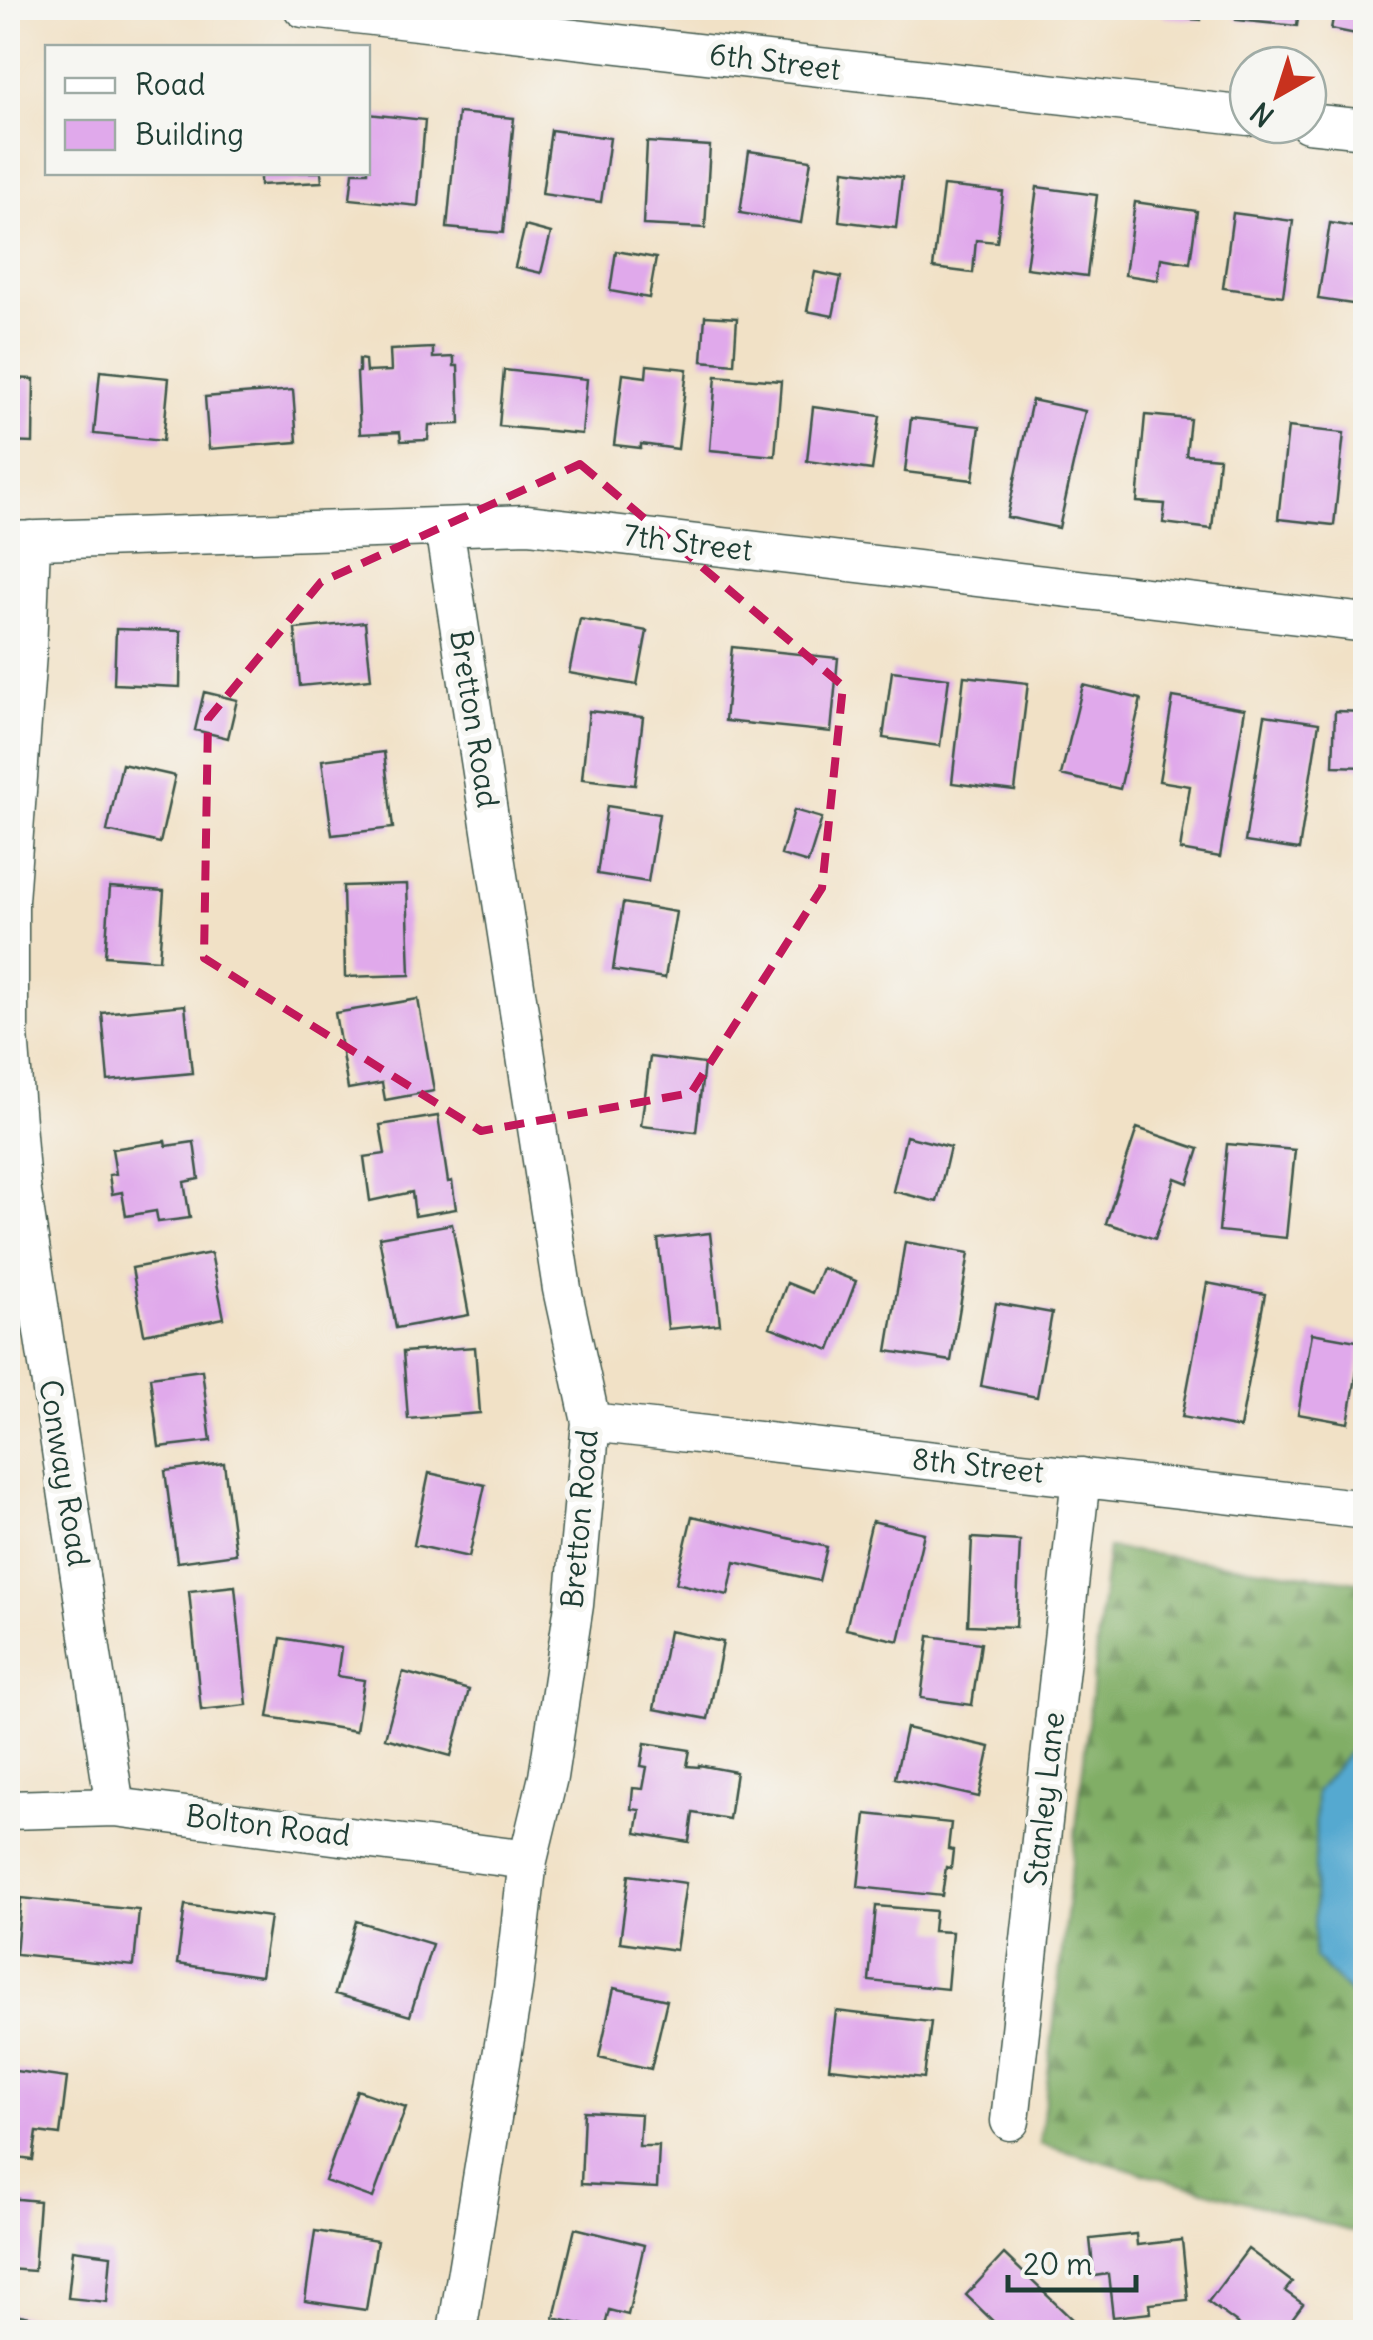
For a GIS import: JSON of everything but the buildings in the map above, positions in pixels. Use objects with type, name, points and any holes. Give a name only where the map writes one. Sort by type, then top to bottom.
[{"type":"street","name":"6th Street","points":[[302,8],[1228,114]]},
{"type":"street","points":[[1328,125],[1366,129]]},
{"type":"street","name":"7th Street","points":[[19,540],[528,524],[1366,623]]},
{"type":"street","name":"Bretton Road","points":[[444,528],[562,1289],[590,1422],[574,1605],[548,1777],[528,1860],[513,1989],[458,2332]]},
{"type":"street","name":"Conway Road","points":[[19,540],[27,653],[9,900],[8,1034],[21,1186],[115,1807]]},
{"type":"street","name":"8th Street","points":[[590,1422],[1366,1510]]},
{"type":"street","name":"Stanley Lane","points":[[1010,2121],[1081,1477]]},
{"type":"street","name":"Bolton Road","points":[[8,1810],[115,1807],[528,1860]]},
{"type":"highlighted area","points":[[580,464],[843,686],[822,888],[691,1093],[481,1131],[204,958],[208,719],[321,582]]},
{"type":"green space","points":[[1108,1548],[1365,1583],[1365,1733],[1316,1792],[1314,1957],[1365,2008],[1365,2235],[1040,2144]]},
{"type":"water","points":[[1365,1733],[1365,2008],[1314,1957],[1316,1792]]}]
